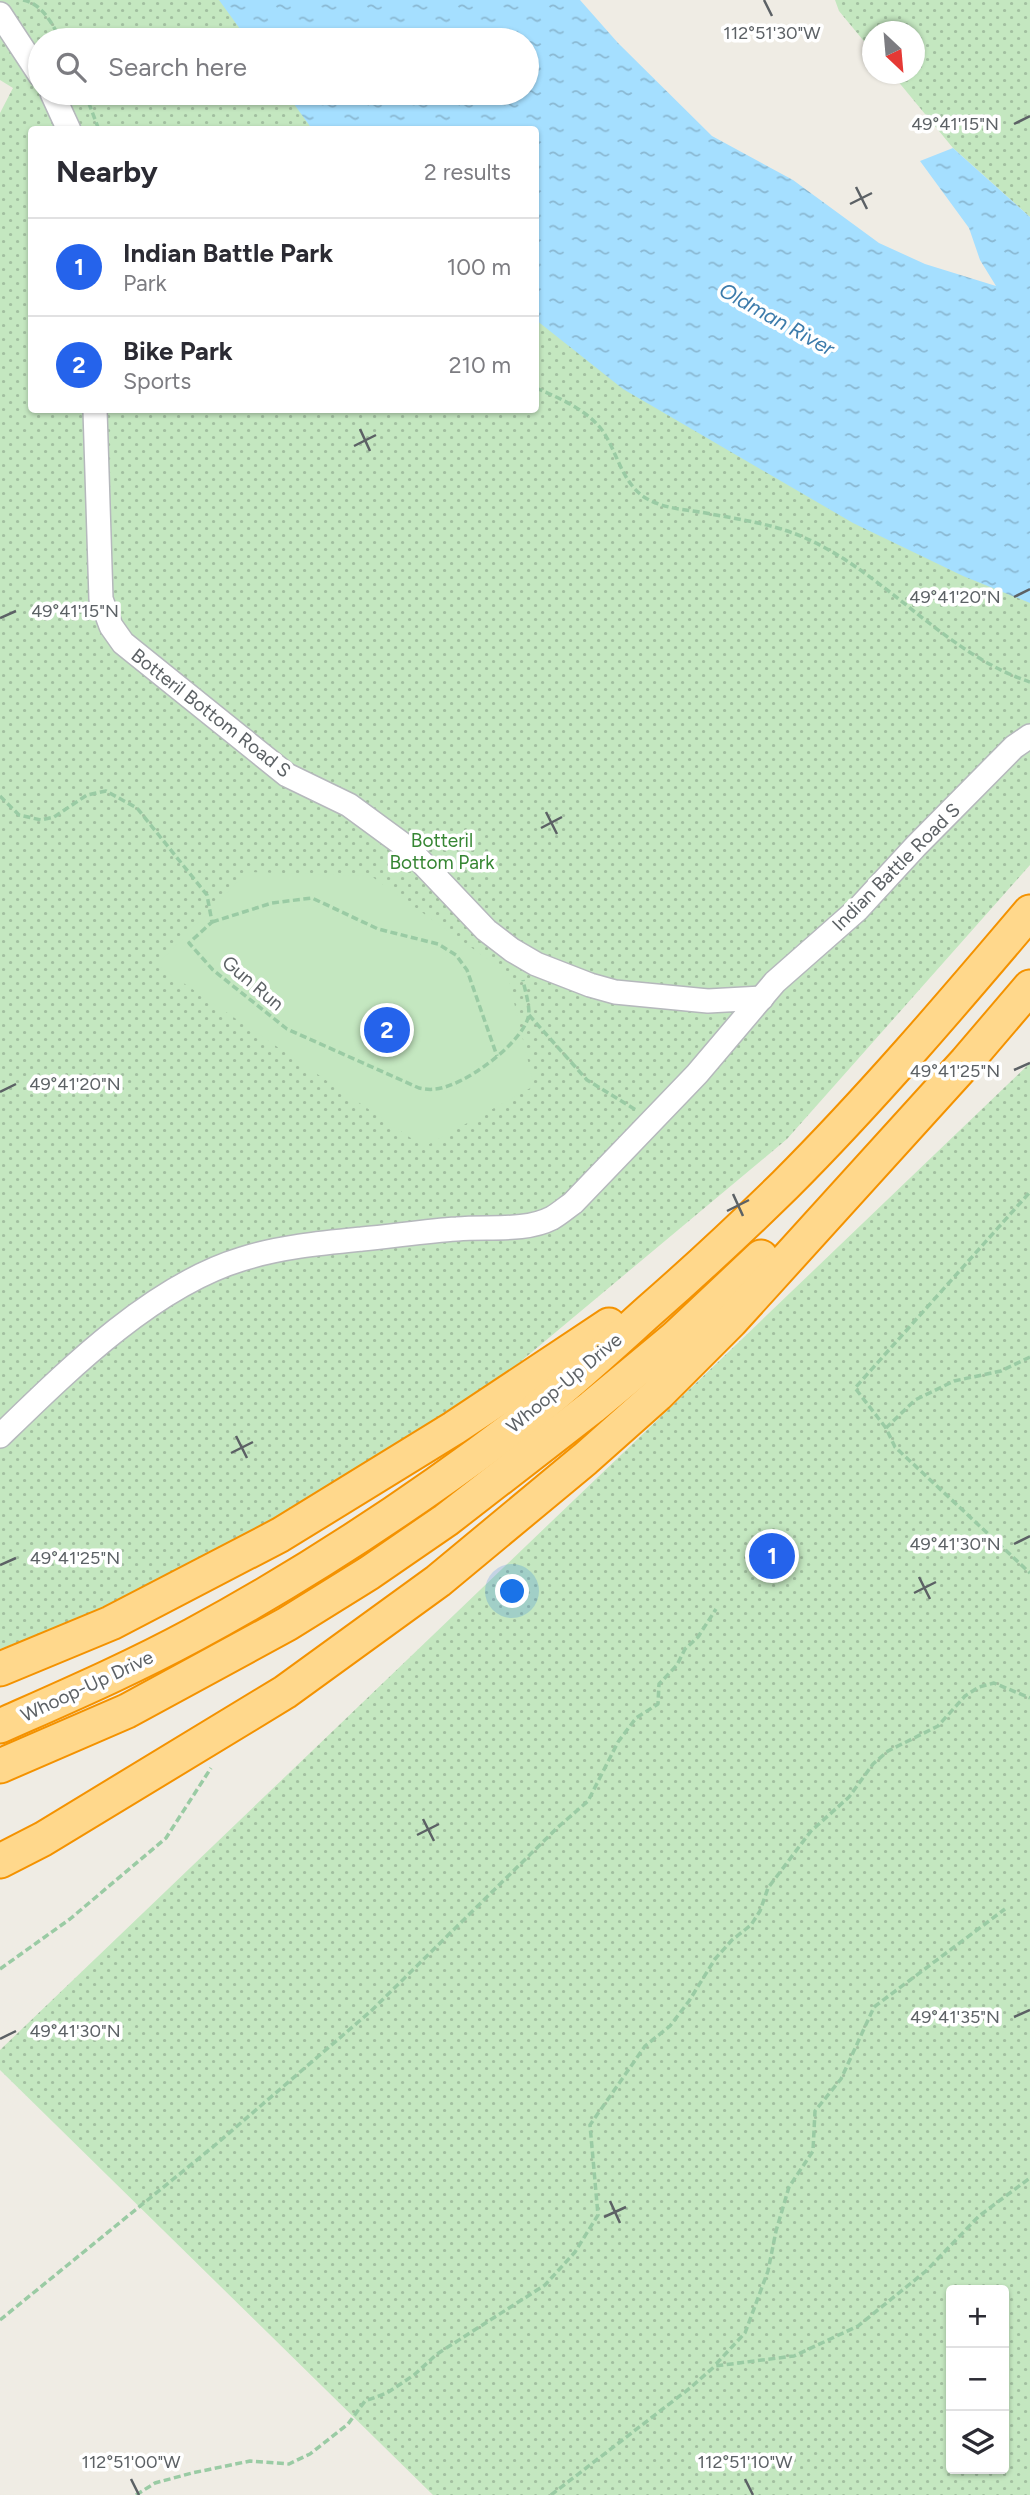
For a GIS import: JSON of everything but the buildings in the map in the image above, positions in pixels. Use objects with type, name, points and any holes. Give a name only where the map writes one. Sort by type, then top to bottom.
[{"type":"highway","name":"Whoop-Up Drive","points":[[0,1726],[118,1673],[273,1590],[422,1494],[524,1419],[576,1377],[707,1259],[786,1183],[977,975],[1030,912]]},
{"type":"highway","name":"Whoop-Up Drive","points":[[0,1766],[127,1711],[287,1624],[369,1573],[446,1520],[592,1407],[675,1338],[746,1273],[819,1199],[1030,968]]},
{"type":"highway","points":[[0,1861],[54,1832],[285,1692],[439,1581],[585,1458],[657,1395],[731,1321],[966,1062],[1030,987]]},
{"type":"highway","points":[[0,1670],[111,1623],[280,1535],[454,1428],[707,1259]]},
{"type":"street","points":[[0,15],[28,57]]},
{"type":"street","points":[[58,105],[67,126]]},
{"type":"street","name":"Botteril Bottom Road S","points":[[95,413],[101,599],[111,626],[123,643],[287,775],[349,805],[408,849],[486,930],[536,964],[615,992],[708,1001],[762,998]]},
{"type":"street","name":"Indian Battle Road S","points":[[0,1436],[136,1315],[176,1288],[208,1271],[243,1258],[316,1244],[457,1229],[526,1226],[551,1219],[573,1203],[697,1074],[775,982],[858,909],[1014,747],[1030,736]]},
{"type":"path","points":[[23,0],[44,12],[54,28]]},
{"type":"path","points":[[90,105],[97,126]]},
{"type":"path","points":[[539,389],[565,401],[592,419],[602,431],[624,474],[643,496],[662,506],[749,521],[793,533],[840,557],[973,655],[1009,675],[1030,681]]},
{"type":"path","points":[[0,796],[19,815],[41,820],[54,817],[87,795],[106,791],[137,808],[207,895],[212,922],[272,903],[312,898],[378,929],[438,944],[456,955],[467,970],[497,1056]]},
{"type":"path","name":"Gun Run","points":[[212,922],[189,943],[213,970],[286,1029],[419,1088],[437,1090],[462,1081],[497,1056],[522,1031],[529,1015]]},
{"type":"path","points":[[536,964],[522,971],[529,1015],[587,1080],[653,1120]]},
{"type":"path","points":[[1030,1192],[855,1388],[886,1427],[895,1447],[1030,1573]]},
{"type":"path","points":[[886,1427],[915,1400],[925,1395],[954,1381],[1001,1371],[1030,1357]]},
{"type":"path","points":[[0,2320],[214,2146],[371,2011],[557,1828],[588,1801],[618,1742],[636,1718],[658,1704],[659,1684],[677,1665],[685,1649],[698,1637],[716,1609]]},
{"type":"path","points":[[136,2495],[155,2483],[192,2473],[250,2461],[289,2465],[310,2455],[348,2424],[365,2402],[387,2393],[414,2375],[437,2354],[545,2285],[575,2252],[598,2215],[590,2125],[645,2046],[670,2026],[689,2001],[715,1959],[732,1940],[751,1925],[760,1911],[768,1888],[811,1831],[849,1797],[873,1764],[888,1751],[938,1726],[972,1691],[994,1683],[1030,1698]]},
{"type":"path","points":[[0,1969],[70,1919],[166,1838],[215,1761]]},
{"type":"path","points":[[551,2495],[690,2388],[715,2366],[745,2333],[768,2271],[789,2187],[813,2151],[815,2111],[841,2079],[874,2007],[1005,1909]]},
{"type":"path","points":[[715,2366],[794,2356],[858,2326],[926,2271],[979,2217],[1030,2178]]},
{"type":"green space","name":"Botteril Bottom Park","points":[[0,0],[231,0],[248,28],[28,28],[28,105],[298,105],[311,126],[28,126],[28,413],[539,413],[539,316],[1030,584],[1030,865],[787,1139],[514,1367],[222,1566],[0,1649],[0,113],[13,88],[0,80]]},
{"type":"green space","points":[[835,0],[1030,0],[1030,217],[953,148],[900,84],[925,84],[925,21],[862,21],[862,39],[839,11]]},
{"type":"green space","points":[[247,872],[371,876],[507,973],[534,1086],[424,1147],[157,965]]},
{"type":"green space","points":[[1030,1063],[1030,2495],[433,2495],[0,2070],[0,2050]]},
{"type":"water","name":"Oldman River","points":[[219,0],[580,0],[618,43],[712,136],[793,180],[879,243],[925,264],[996,286],[980,260],[969,228],[920,161],[953,148],[1030,217],[1030,603],[963,576],[853,523],[623,389],[539,322],[539,126],[310,126],[295,105],[539,105],[539,28],[239,28]]},
{"type":"place","name":"Bike Park","points":[[387,1030]]},
{"type":"place","name":"Indian Battle Park","points":[[772,1556]]}]
